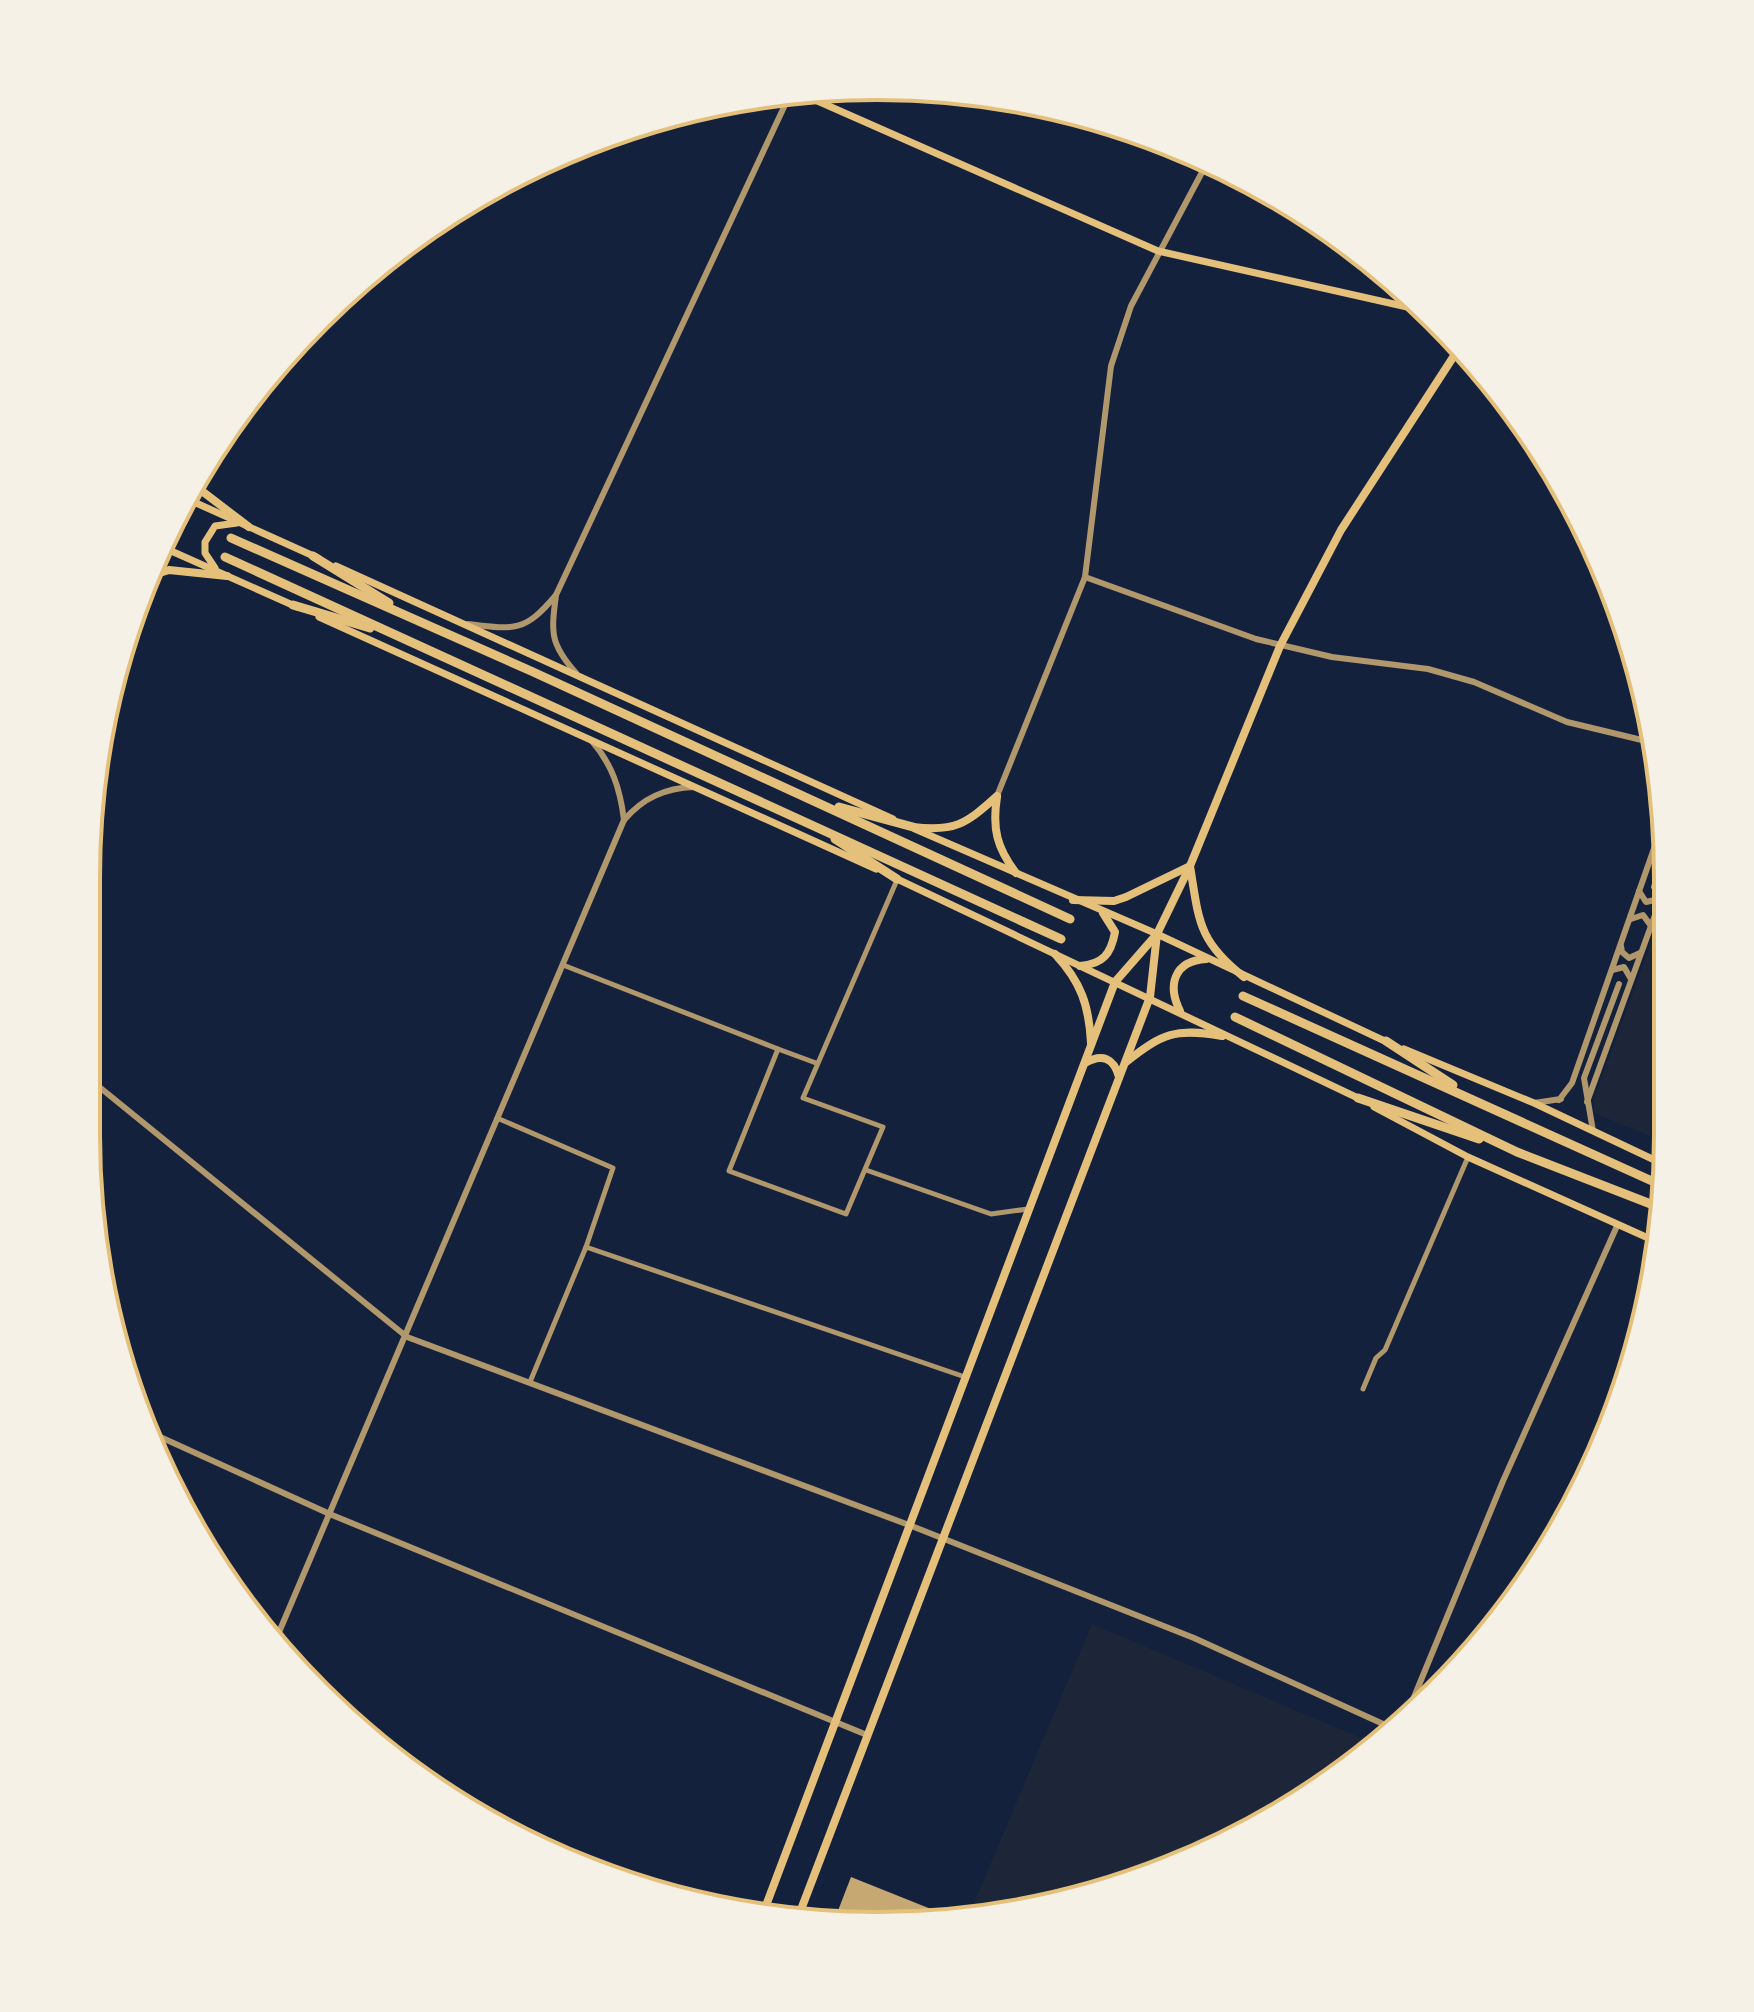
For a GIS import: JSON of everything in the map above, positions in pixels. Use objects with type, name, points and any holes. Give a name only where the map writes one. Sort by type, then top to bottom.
[{"type":"highway","points":[[231,538],[1070,919]]},
{"type":"highway","points":[[313,556],[415,620]]},
{"type":"highway","points":[[225,557],[802,818],[1061,939]]},
{"type":"highway","points":[[293,605],[408,639]]},
{"type":"highway","points":[[811,799],[913,827]]},
{"type":"highway","points":[[802,818],[897,879]]},
{"type":"highway","points":[[1243,996],[1652,1181]]},
{"type":"highway","points":[[1235,1017],[1517,1152]]},
{"type":"highway","points":[[1386,1041],[1483,1104]]},
{"type":"highway","points":[[1358,1098],[1517,1152],[1650,1204]]},
{"type":"main road","points":[[819,103],[1158,251],[1403,306]]},
{"type":"main road","points":[[767,1904],[1115,982],[1157,934],[1190,866],[1280,646],[1341,530],[1453,357]]},
{"type":"main road","points":[[202,491],[249,527]]},
{"type":"main road","points":[[196,503],[1073,900],[1157,934],[1386,1041],[1534,1103],[1653,1159]]},
{"type":"main road","points":[[224,574],[205,553],[205,542],[215,526],[240,523]]},
{"type":"main road","points":[[172,551],[897,879],[1180,1011],[1222,1036],[1358,1098],[1468,1157],[1647,1238]]},
{"type":"main road","points":[[163,572],[224,574]]},
{"type":"main road","points":[[913,827],[951,829],[964,824],[997,796]]},
{"type":"main road","points":[[997,796],[994,827],[997,846],[1016,873]]},
{"type":"main road","points":[[1073,900],[1114,901],[1190,866]]},
{"type":"main road","points":[[1190,866],[1205,935],[1218,956],[1244,977]]},
{"type":"main road","points":[[1080,966],[1100,963],[1113,942],[1112,924],[1103,913]]},
{"type":"main road","points":[[802,1908],[1150,997],[1157,934]]},
{"type":"main road","points":[[1055,954],[1075,976],[1086,997],[1091,1047]]},
{"type":"main road","points":[[1180,1011],[1173,990],[1177,971],[1187,962],[1206,959]]},
{"type":"main road","points":[[1125,1062],[1169,1033],[1187,1030],[1222,1036]]},
{"type":"main road","points":[[1085,1064],[1100,1057],[1107,1058],[1119,1077]]},
{"type":"street","points":[[465,624],[523,627],[537,618],[556,595],[787,106]]},
{"type":"street","points":[[997,796],[1085,577],[1111,366],[1131,306],[1202,172]]},
{"type":"street","points":[[1085,577],[1280,646],[1332,657],[1428,669],[1474,682],[1567,722],[1641,740]]},
{"type":"street","points":[[556,595],[553,640],[558,653],[576,673]]},
{"type":"street","points":[[587,737],[606,756],[617,781],[624,820]]},
{"type":"street","points":[[280,1631],[332,1515],[624,820],[635,807],[669,788],[694,787]]},
{"type":"street","points":[[1559,1100],[1572,1083],[1653,851]]},
{"type":"street","points":[[778,1049],[729,1171],[846,1214],[883,1127],[803,1098],[897,879]]},
{"type":"street","points":[[1639,891],[1646,902],[1654,902]]},
{"type":"street","points":[[1630,920],[1643,915],[1651,926]]},
{"type":"street","points":[[1587,1102],[1654,917]]},
{"type":"street","points":[[1621,942],[1625,956],[1633,959],[1641,952]]},
{"type":"street","points":[[563,965],[816,1063]]},
{"type":"street","points":[[1611,970],[1624,967],[1631,979]]},
{"type":"street","points":[[1593,1131],[1584,1078],[1619,984]]},
{"type":"street","points":[[1534,1103],[1559,1100],[1584,1078]]},
{"type":"street","points":[[100,1088],[407,1337],[942,1538],[1194,1638],[1383,1724]]},
{"type":"street","points":[[497,1118],[613,1168],[586,1247],[530,1382]]},
{"type":"street","points":[[1363,1389],[1376,1358],[1385,1350],[1468,1157]]},
{"type":"street","points":[[866,1170],[991,1214],[1029,1209]]},
{"type":"street","points":[[1415,1694],[1503,1481],[1617,1226]]},
{"type":"street","points":[[586,1247],[965,1377]]},
{"type":"street","points":[[161,1438],[332,1515],[867,1735]]},
{"type":"shaded area","points":[[1654,935],[1654,1138],[1594,1113],[1594,1099]]},
{"type":"shaded area","points":[[1092,1624],[1364,1739],[1309,1781],[1266,1808],[1174,1853],[1078,1886],[973,1906]]},
{"type":"building","points":[[851,1877],[932,1910],[877,1912],[838,1910]]}]
